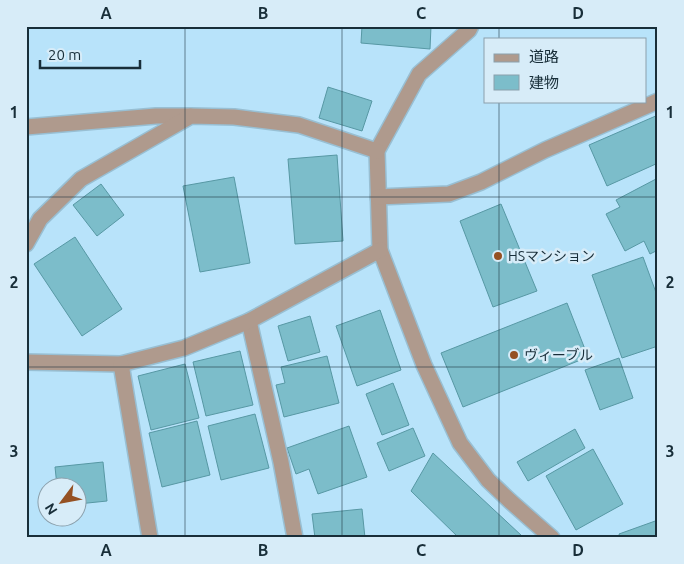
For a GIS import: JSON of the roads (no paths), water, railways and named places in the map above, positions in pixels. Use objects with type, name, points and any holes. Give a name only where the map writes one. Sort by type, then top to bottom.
[{"type":"street","points":[[470,26],[469,30],[419,74],[377,151],[380,250],[424,365],[460,443],[488,480],[552,538]]},
{"type":"street","points":[[378,197],[449,194],[481,182],[545,150],[658,101]]},
{"type":"street","points":[[26,127],[156,116],[234,117],[299,125],[377,151]]},
{"type":"street","points":[[26,244],[40,219],[81,179],[192,116]]},
{"type":"street","points":[[26,362],[121,364],[184,348],[249,321],[380,250]]},
{"type":"street","points":[[249,321],[281,462],[295,538]]},
{"type":"street","points":[[121,364],[150,538]]},
{"type":"place","name":"HSマンション","points":[[498,256]]},
{"type":"place","name":"ヴィーブル","points":[[514,355]]}]
